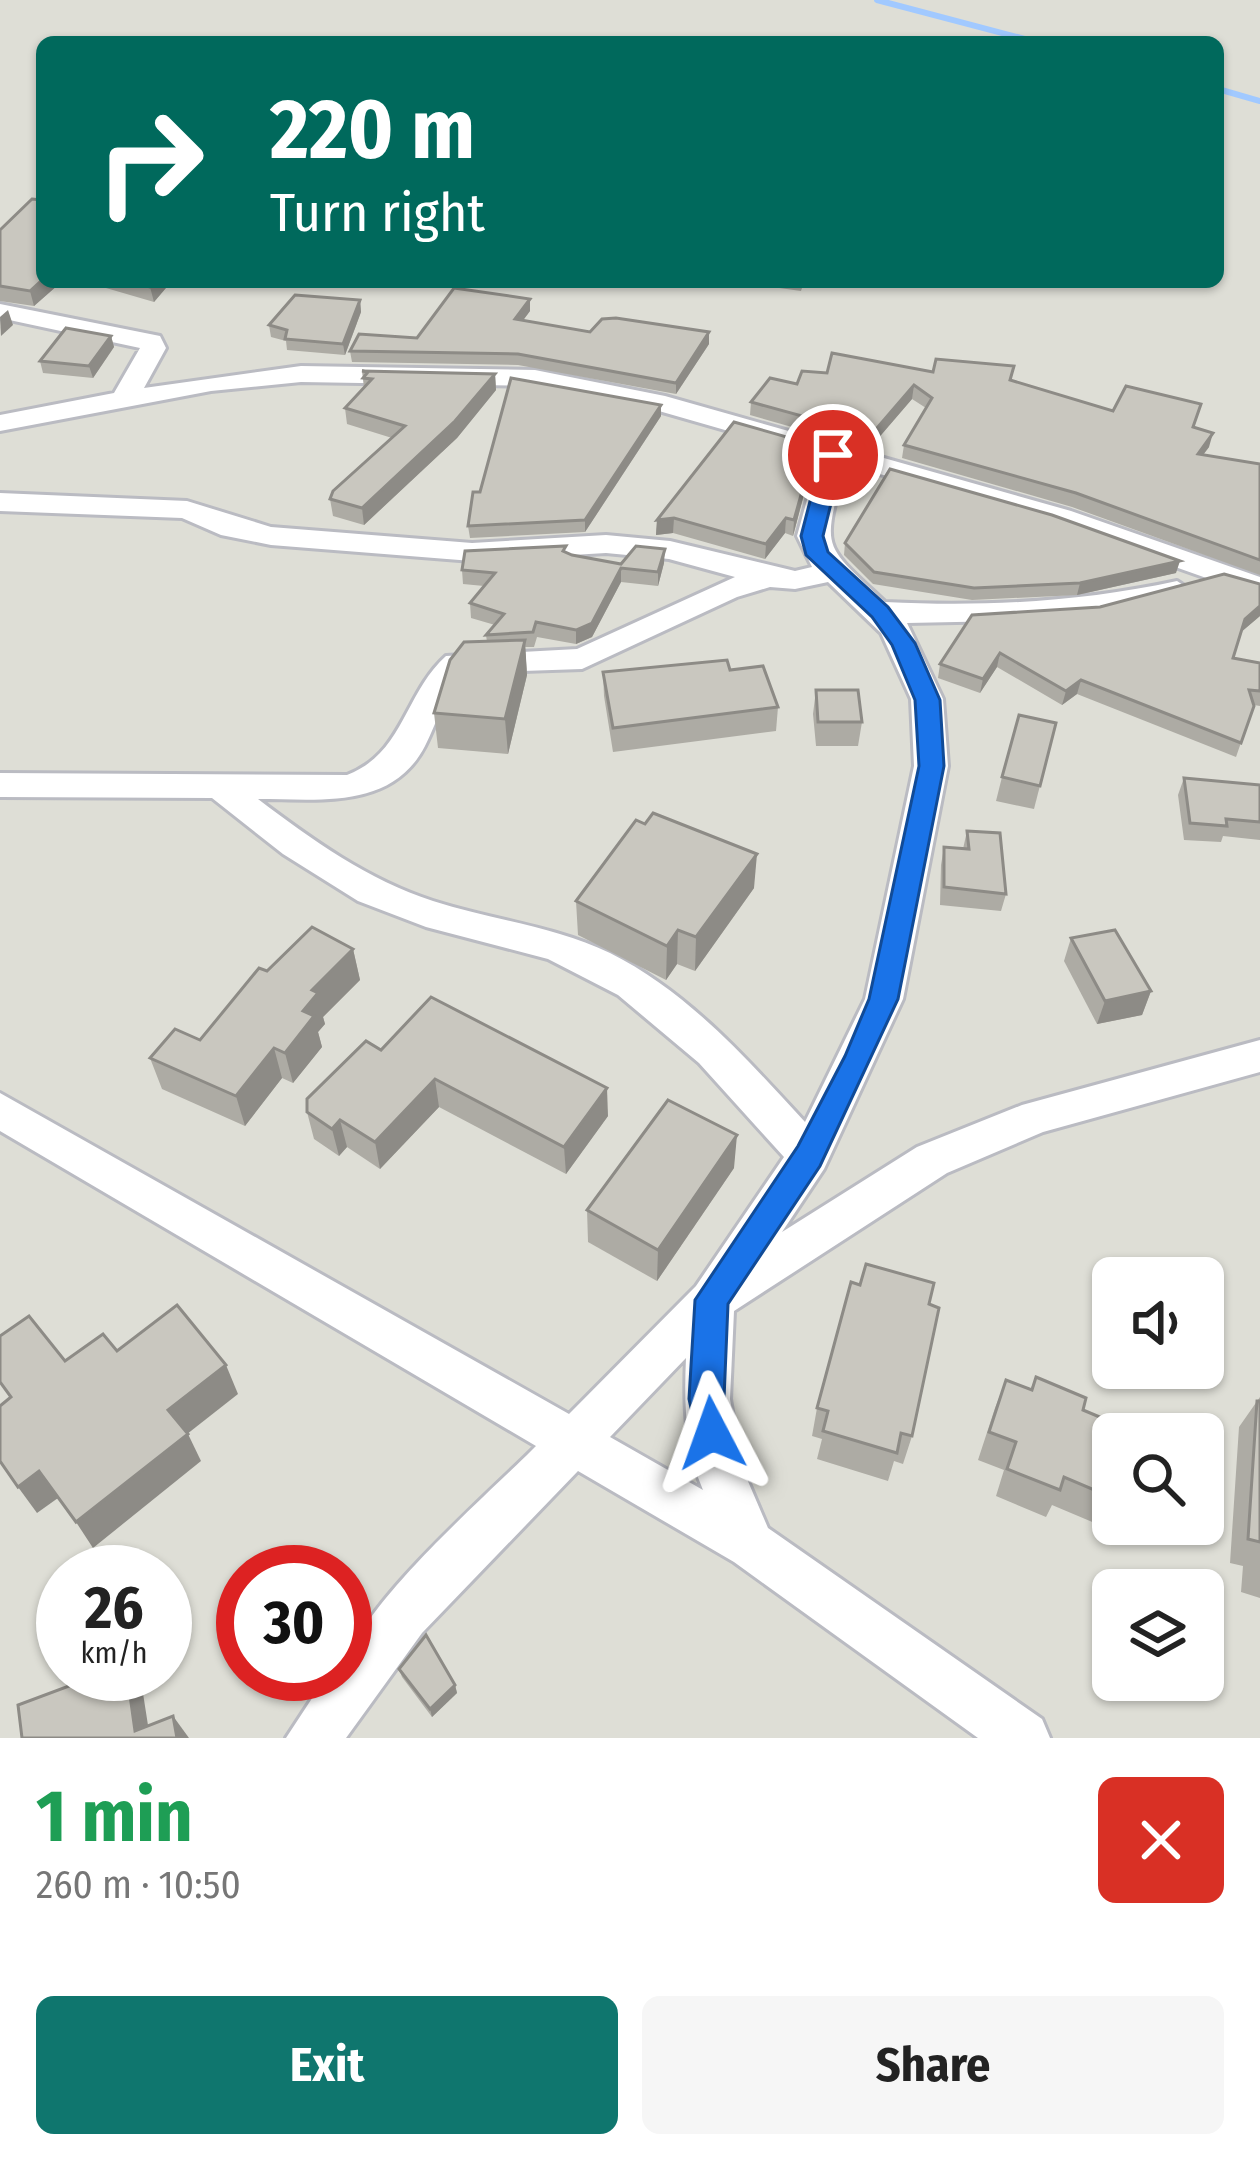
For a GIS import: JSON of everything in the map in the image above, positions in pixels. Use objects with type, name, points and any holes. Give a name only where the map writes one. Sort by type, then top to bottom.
[{"type":"street","points":[[0,311],[151,341],[153,348],[124,399]]},
{"type":"street","points":[[0,423],[211,382],[352,371],[439,378],[528,377],[656,402],[1061,517],[1260,586]]},
{"type":"street","points":[[313,1738],[404,1616],[712,1300],[809,1156],[884,999],[932,766],[927,700],[903,643],[880,612],[817,555],[812,536],[833,455]]},
{"type":"street","points":[[0,502],[187,510],[231,529],[271,536],[472,552],[606,544],[670,550],[769,577],[795,580],[832,572]]},
{"type":"street","points":[[880,612],[958,616],[1095,609],[1178,591],[1219,572]]},
{"type":"street","points":[[0,785],[224,790],[350,787],[384,777],[403,757],[442,674],[457,663],[582,658],[726,590],[769,577]]},
{"type":"street","points":[[224,790],[287,841],[360,886],[423,913],[596,963],[655,997],[708,1044],[809,1156]]},
{"type":"street","points":[[712,1300],[932,1160],[1036,1117],[1260,1055]]},
{"type":"street","points":[[0,1110],[751,1545],[1023,1738]]},
{"type":"street","points":[[712,1300],[706,1399],[717,1467],[751,1545]]},
{"type":"shaded area","points":[[0,0],[1260,0],[1260,1738],[0,1738]]},
{"type":"building","points":[[36,199],[36,286],[30,291],[0,286],[0,230]]},
{"type":"building","points":[[454,288],[530,299],[515,319],[590,332],[602,319],[616,318],[709,332],[676,383],[518,354],[350,351],[359,334],[417,338]]},
{"type":"building","points":[[295,295],[360,300],[343,344],[285,339],[287,330],[269,325]]},
{"type":"building","points":[[66,328],[111,336],[89,366],[40,361]]},
{"type":"building","points":[[832,353],[933,372],[936,359],[1014,366],[1010,380],[1113,411],[1126,386],[1201,404],[1193,427],[1213,433],[1198,454],[1260,464],[1260,560],[1076,493],[904,445],[932,398],[914,385],[871,435],[751,402],[770,378],[797,384],[802,371],[827,373]]},
{"type":"building","points":[[362,371],[495,374],[455,421],[362,508],[330,499],[333,491],[405,426],[345,408],[372,379],[363,378],[368,372]]},
{"type":"building","points":[[511,378],[661,405],[585,520],[468,526],[473,492],[480,492]]},
{"type":"building","points":[[734,422],[815,445],[794,520],[786,518],[766,544],[674,518],[657,520]]},
{"type":"building","points":[[890,469],[1052,515],[1180,561],[1080,583],[974,588],[874,572],[845,543]]},
{"type":"building","points":[[566,546],[563,551],[572,555],[621,564],[636,546],[665,549],[658,572],[621,568],[592,623],[576,630],[536,622],[533,632],[486,635],[504,614],[470,603],[495,573],[462,570],[465,551]]},
{"type":"building","points":[[1224,574],[1260,584],[1260,606],[1245,619],[1233,658],[1260,663],[1260,691],[1249,690],[1254,706],[1241,743],[1081,680],[1066,691],[1000,653],[983,679],[940,664],[972,615],[1100,607]]},
{"type":"building","points":[[525,640],[505,719],[434,713],[450,660],[464,642]]},
{"type":"building","points":[[727,660],[730,670],[763,666],[778,707],[613,728],[603,672]]},
{"type":"building","points":[[816,690],[858,690],[862,722],[818,722]]},
{"type":"building","points":[[1019,715],[1056,723],[1040,786],[1002,777]]},
{"type":"building","points":[[1184,778],[1260,785],[1260,822],[1190,823]]},
{"type":"building","points":[[653,813],[757,854],[696,937],[678,930],[667,946],[576,901],[636,820],[645,824]]},
{"type":"building","points":[[967,831],[1000,833],[1006,894],[944,887],[944,847],[969,849]]},
{"type":"building","points":[[312,927],[353,949],[312,990],[318,993],[303,1011],[314,1016],[285,1053],[274,1048],[236,1096],[150,1058],[175,1029],[200,1040],[259,968],[267,971]]},
{"type":"building","points":[[1115,930],[1151,991],[1105,1001],[1071,938]]},
{"type":"building","points":[[431,997],[607,1088],[564,1147],[435,1079],[375,1142],[340,1120],[332,1129],[307,1112],[307,1099],[366,1041],[381,1050]]},
{"type":"building","points":[[668,1100],[737,1135],[658,1250],[587,1210]]},
{"type":"building","points":[[866,1264],[934,1283],[929,1304],[939,1308],[912,1436],[901,1433],[897,1453],[823,1431],[828,1411],[817,1408],[851,1282],[860,1285]]},
{"type":"building","points":[[177,1305],[226,1365],[168,1410],[188,1434],[76,1522],[39,1471],[18,1487],[0,1461],[0,1406],[11,1397],[0,1382],[0,1336],[29,1316],[65,1361],[103,1334],[117,1351]]},
{"type":"building","points":[[1036,1377],[1086,1398],[1083,1410],[1092,1414],[1092,1489],[1064,1477],[1060,1490],[1007,1469],[1016,1442],[989,1432],[1006,1380],[1032,1390]]},
{"type":"building","points":[[1260,1401],[1260,1542],[1248,1539]]},
{"type":"building","points":[[426,1635],[455,1685],[430,1709],[399,1669]]},
{"type":"building","points":[[36,1698],[131,1701],[135,1731],[173,1716],[177,1738],[22,1738],[18,1705]]},
{"type":"waterway","points":[[877,0],[1013,36]]},
{"type":"waterway","points":[[1224,91],[1260,101]]},
{"type":"route","points":[[712,1433],[706,1399],[712,1300],[809,1156],[860,1058],[884,999],[932,766],[927,700],[903,643],[880,612],[817,555],[812,536],[833,455]]}]
